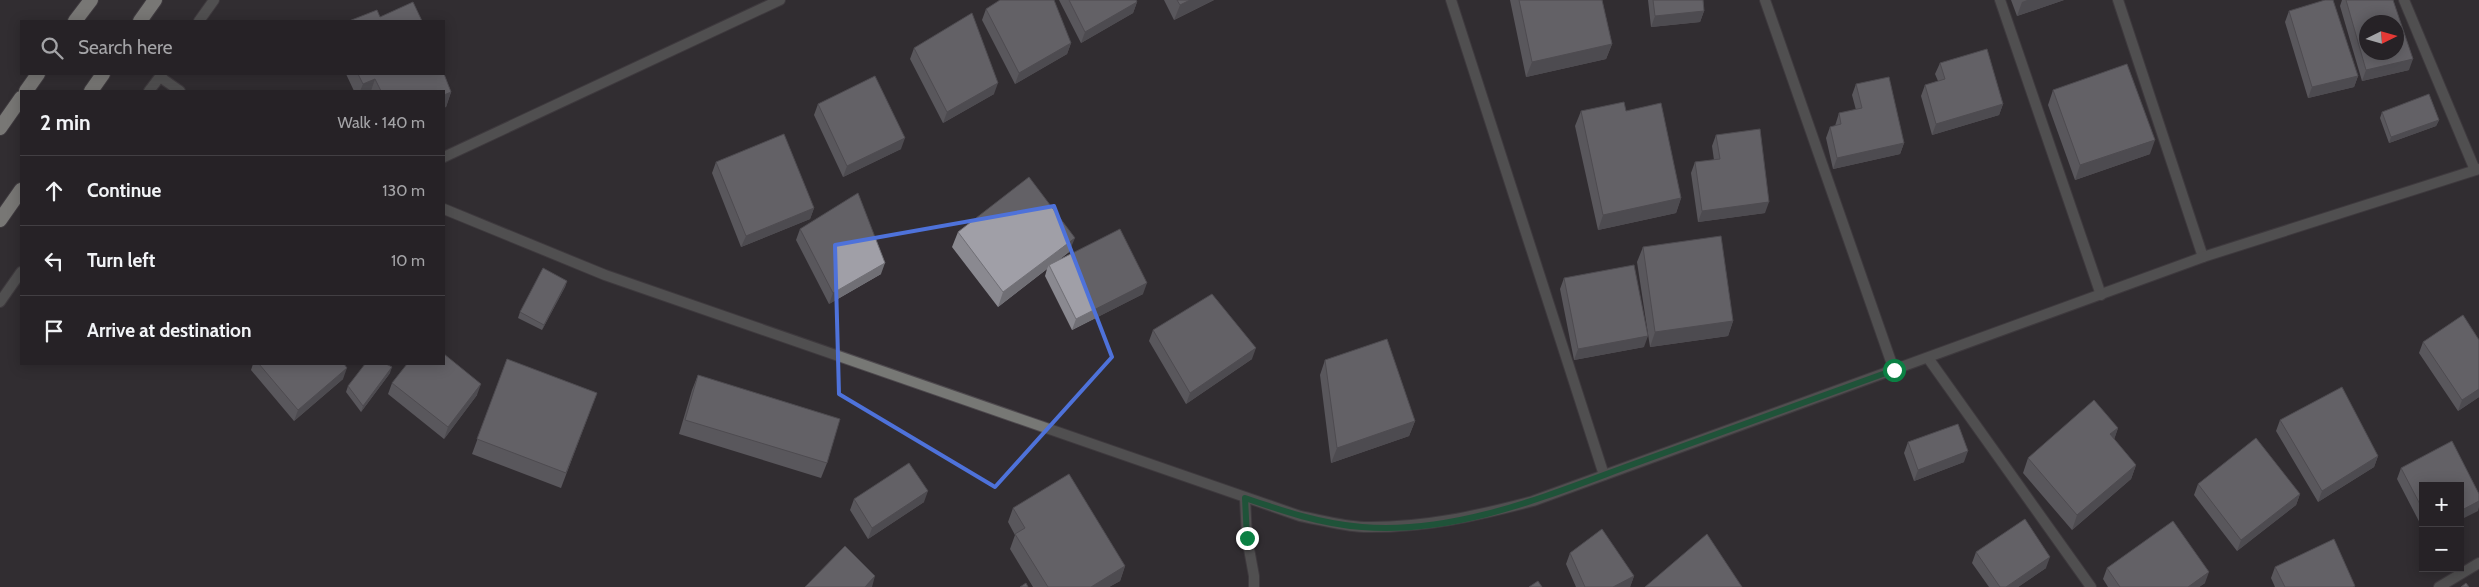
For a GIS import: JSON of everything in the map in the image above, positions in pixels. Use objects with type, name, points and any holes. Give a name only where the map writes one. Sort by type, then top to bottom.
[{"type":"highway","points":[[77,20],[91,0]]},
{"type":"highway","points":[[141,20],[155,0]]},
{"type":"highway","points":[[27,90],[37,75]]},
{"type":"highway","points":[[92,90],[102,75]]},
{"type":"highway","points":[[0,128],[20,99]]},
{"type":"highway","points":[[0,220],[20,191]]},
{"type":"street","points":[[445,157],[780,0]]},
{"type":"street","points":[[1451,0],[1604,475]]},
{"type":"street","points":[[1765,0],[1894,370]]},
{"type":"street","points":[[2000,0],[2101,295]]},
{"type":"street","points":[[2118,0],[2203,257]]},
{"type":"street","points":[[445,209],[605,275],[1300,516],[1362,527],[1414,526],[1476,516],[1533,501],[2203,257],[2477,170],[2404,0]]},
{"type":"street","points":[[200,20],[214,1]]},
{"type":"street","points":[[150,90],[161,75],[179,90]]},
{"type":"street","points":[[0,302],[20,273]]},
{"type":"street","points":[[1928,358],[2091,587]]},
{"type":"street","points":[[1245,498],[1247,538],[1254,576],[1254,587]]},
{"type":"street","points":[[2439,587],[2479,563]]},
{"type":"highlighted area","points":[[1054,206],[1112,357],[995,487],[839,394],[835,245]]},
{"type":"building","points":[[1000,0],[1054,0],[1071,43],[1019,73],[986,9]]},
{"type":"building","points":[[1069,0],[1136,0],[1137,2],[1085,32]]},
{"type":"building","points":[[1177,0],[1190,0],[1180,5]]},
{"type":"building","points":[[1519,0],[1602,0],[1612,44],[1532,62]]},
{"type":"building","points":[[1653,0],[1703,0],[1704,11],[1655,16]]},
{"type":"building","points":[[2325,0],[2333,0],[2358,76],[2312,87],[2289,11]]},
{"type":"building","points":[[2346,0],[2393,0],[2398,15],[2359,15],[2359,46]]},
{"type":"building","points":[[413,2],[422,20],[352,20],[377,10],[380,17]]},
{"type":"building","points":[[972,13],[998,83],[947,112],[914,48]]},
{"type":"building","points":[[2404,32],[2413,59],[2366,70],[2363,60],[2404,60]]},
{"type":"building","points":[[1987,49],[2003,104],[1936,124],[1925,85],[1945,79],[1940,63]]},
{"type":"building","points":[[2127,64],[2155,140],[2080,165],[2053,90]]},
{"type":"building","points":[[358,75],[444,75],[451,92],[445,95],[445,90],[380,90],[375,79],[363,84]]},
{"type":"building","points":[[875,76],[905,138],[847,166],[818,104]]},
{"type":"building","points":[[1889,77],[1904,143],[1837,158],[1830,127],[1841,124],[1839,113],[1862,108],[1856,84]]},
{"type":"building","points":[[2429,94],[2439,120],[2391,137],[2382,112]]},
{"type":"building","points":[[1624,102],[1626,111],[1661,103],[1681,198],[1603,215],[1581,111]]},
{"type":"building","points":[[1760,129],[1769,202],[1702,211],[1695,162],[1720,159],[1716,135]]},
{"type":"building","points":[[784,134],[814,208],[746,236],[716,162]]},
{"type":"building","points":[[1029,177],[1075,238],[1003,292],[958,232]]},
{"type":"building","points":[[858,193],[885,263],[833,293],[800,229]]},
{"type":"building","points":[[1120,229],[1147,283],[1076,319],[1049,265]]},
{"type":"building","points":[[1721,236],[1733,321],[1655,332],[1643,247]]},
{"type":"building","points":[[1634,265],[1648,336],[1578,349],[1564,278]]},
{"type":"building","points":[[543,268],[567,281],[544,325],[520,312]]},
{"type":"building","points":[[1212,294],[1256,348],[1190,393],[1153,330]]},
{"type":"building","points":[[2463,315],[2479,340],[2479,389],[2462,400],[2423,342]]},
{"type":"building","points":[[1387,339],[1415,421],[1337,448],[1325,360]]},
{"type":"building","points":[[445,355],[481,384],[448,427],[392,383],[406,365],[445,365]]},
{"type":"building","points":[[507,359],[597,393],[566,473],[477,439]]},
{"type":"building","points":[[260,365],[345,365],[347,368],[298,410]]},
{"type":"building","points":[[364,365],[388,365],[392,367],[363,406],[348,386]]},
{"type":"building","points":[[698,375],[840,419],[827,463],[685,420]]},
{"type":"building","points":[[2342,387],[2378,456],[2322,491],[2280,420]]},
{"type":"building","points":[[2094,400],[2118,428],[2110,434],[2136,465],[2077,515],[2028,458]]},
{"type":"building","points":[[1958,424],[1968,451],[1918,470],[1908,442]]},
{"type":"building","points":[[2256,438],[2300,494],[2241,540],[2198,484]]},
{"type":"building","points":[[2452,441],[2479,494],[2479,501],[2464,509],[2464,482],[2419,482],[2419,502],[2401,468]]},
{"type":"building","points":[[909,463],[928,491],[872,528],[854,499]]},
{"type":"building","points":[[1069,474],[1125,566],[1091,587],[1048,587],[1015,534],[1025,528],[1013,508]]},
{"type":"building","points":[[2025,519],[2050,557],[2006,587],[2000,587],[1976,552]]},
{"type":"building","points":[[2173,521],[2209,572],[2188,587],[2120,587],[2107,568]]},
{"type":"building","points":[[1602,529],[1634,576],[1613,587],[1585,587],[1570,553]]},
{"type":"building","points":[[1707,534],[1742,587],[1645,587]]},
{"type":"building","points":[[2334,539],[2355,586],[2285,587],[2275,567]]},
{"type":"building","points":[[845,546],[875,576],[865,587],[805,587]]},
{"type":"building","points":[[1538,581],[1542,587],[1529,587]]},
{"type":"building","points":[[1026,583],[1028,587],[1020,587]]},
{"type":"building","points":[[2466,583],[2469,587],[2461,587]]},
{"type":"route","points":[[1247,538],[1245,498],[1300,516],[1362,527],[1414,526],[1466,519],[1533,501],[1894,370]]}]
